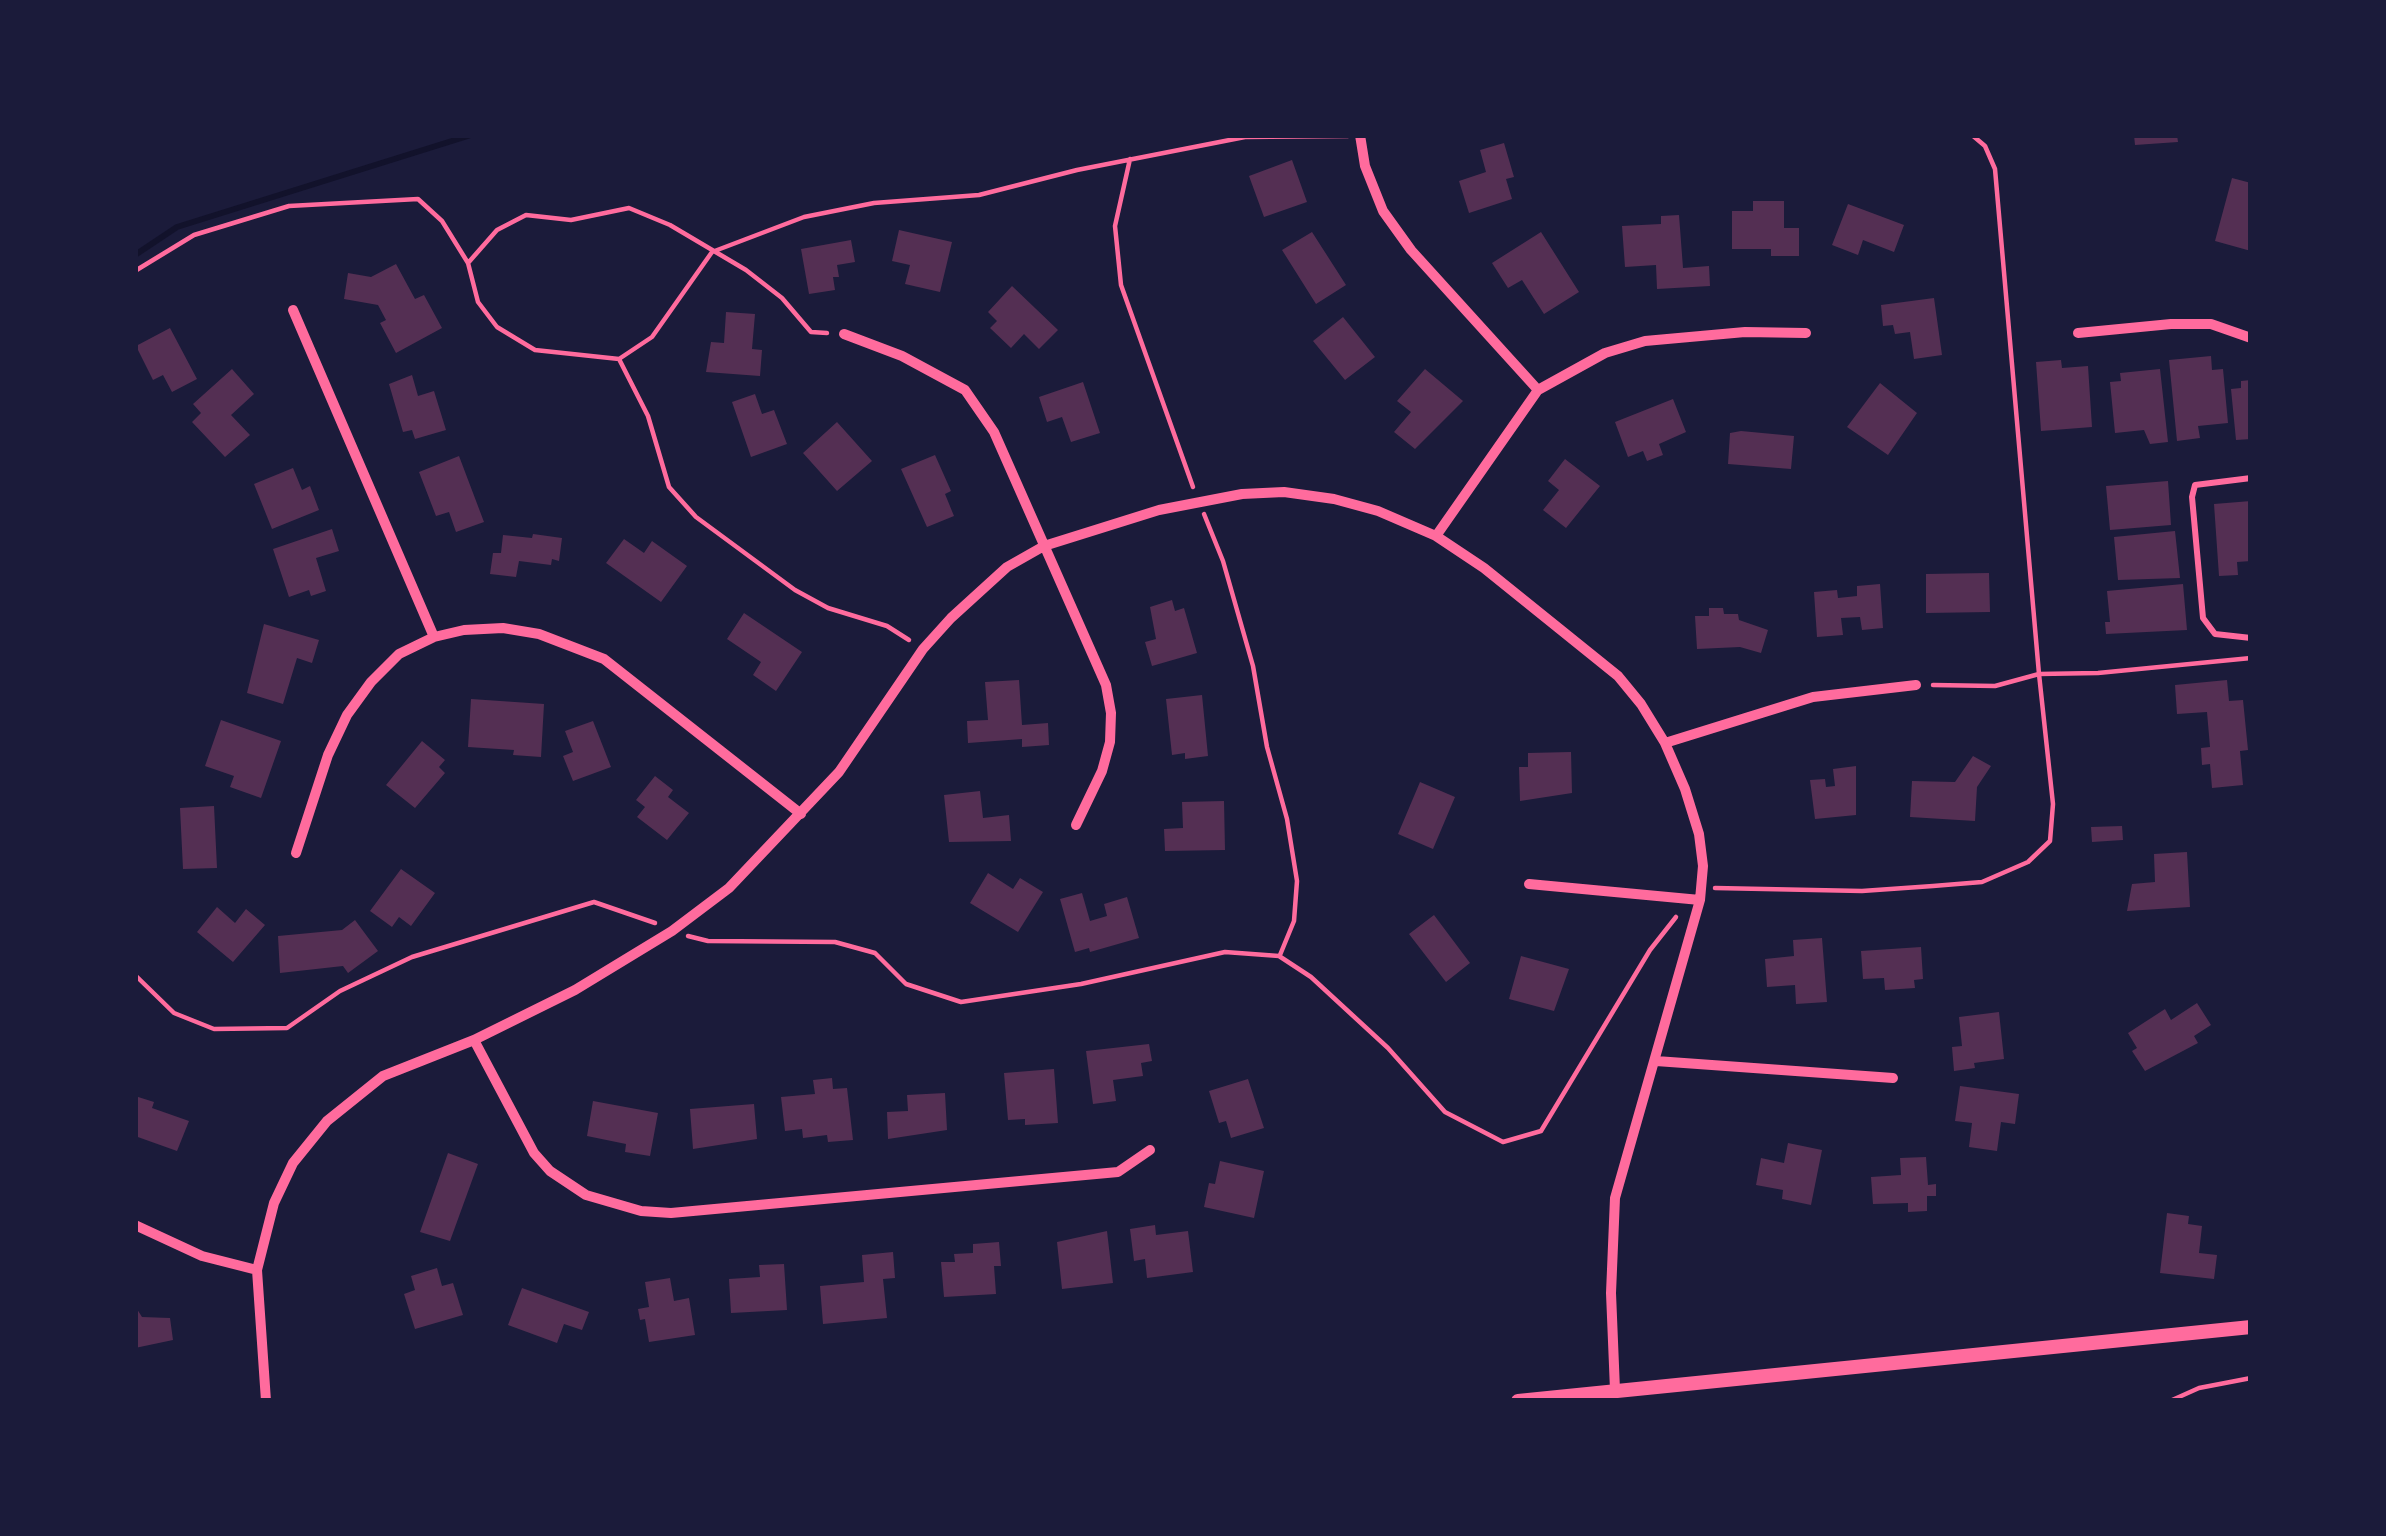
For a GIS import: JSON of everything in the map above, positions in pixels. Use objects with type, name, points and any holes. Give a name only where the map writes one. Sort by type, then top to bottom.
[{"type":"street","points":[[1360,135],[1365,166],[1383,212],[1424,265],[1538,390]]},
{"type":"street","points":[[293,310],[434,637]]},
{"type":"street","points":[[2078,333],[2211,324],[2251,338]]},
{"type":"street","points":[[1436,536],[1538,390],[1605,353],[1645,340],[1728,332],[1806,333]]},
{"type":"street","points":[[844,334],[902,356],[965,390],[994,432],[1096,657],[1112,713],[1102,772],[1076,825]]},
{"type":"street","points":[[266,1401],[257,1270],[274,1203],[293,1163],[327,1121],[383,1076],[474,1040],[575,990],[672,931],[729,888],[839,772],[923,650],[979,589],[1044,546],[1198,501],[1284,493],[1378,511],[1436,536],[1484,568],[1618,676],[1665,743],[1699,834],[1701,893],[1615,1198],[1611,1293],[1615,1390]]},
{"type":"street","points":[[296,853],[347,715],[370,682],[399,654],[434,637],[503,628],[569,643],[604,659],[801,814]]},
{"type":"street","points":[[1665,743],[1813,697],[1916,685]]},
{"type":"street","points":[[1529,884],[1701,893]]},
{"type":"street","points":[[474,1040],[534,1153],[550,1171],[586,1195],[641,1211],[671,1213],[1118,1172],[1150,1150]]},
{"type":"street","points":[[1657,1061],[1894,1078]]},
{"type":"street","points":[[135,1226],[202,1256],[257,1270]]},
{"type":"street","points":[[1518,1401],[2251,1327]]},
{"type":"lane","points":[[2251,478],[2195,485],[2192,497],[2203,618],[2215,634],[2251,638]]},
{"type":"path","points":[[135,271],[194,235],[290,206],[418,199],[442,221],[468,263],[478,302],[497,327],[535,350],[620,359],[652,337],[712,252],[804,217],[874,203],[979,195],[1245,137],[1360,135]]},
{"type":"path","points":[[135,975],[174,1013],[214,1029],[287,1028],[340,991],[412,957],[594,902],[708,941],[835,942],[875,953],[906,984],[961,1002],[1081,984],[1226,952],[1279,956],[1311,977],[1388,1048],[1445,1112],[1503,1142],[1541,1131],[1650,950],[1701,893],[1862,891],[1982,882],[2028,862],[2050,841],[2053,804],[1995,169],[1985,146],[1972,135]]},
{"type":"path","points":[[1130,159],[1115,226],[1121,285],[1222,561],[1287,819],[1298,881],[1294,921],[1279,956]]},
{"type":"path","points":[[468,263],[497,230],[526,215],[571,220],[628,208],[670,224],[746,270],[782,298],[811,332],[844,334]]},
{"type":"path","points":[[620,359],[648,416],[669,488],[696,517],[795,590],[828,608],[887,626],[923,650]]},
{"type":"path","points":[[1916,685],[1995,686],[2039,674],[2251,658]]},
{"type":"path","points":[[2170,1401],[2199,1388],[2251,1378]]},
{"type":"building","points":[[2134,135],[2177,135],[2178,142],[2135,145]]},
{"type":"building","points":[[1504,143],[1514,177],[1506,179],[1512,199],[1469,213],[1459,181],[1486,172],[1480,150]]},
{"type":"building","points":[[1292,160],[1307,202],[1264,217],[1249,176]]},
{"type":"building","points":[[2232,178],[2251,183],[2251,251],[2215,241]]},
{"type":"building","points":[[1753,201],[1784,201],[1784,228],[1799,228],[1799,256],[1771,256],[1771,249],[1732,249],[1732,211],[1753,211]]},
{"type":"building","points":[[1848,204],[1904,225],[1894,252],[1863,240],[1858,255],[1832,245]]},
{"type":"building","points":[[1679,215],[1683,268],[1709,266],[1710,286],[1657,289],[1656,265],[1625,267],[1622,226],[1661,224],[1661,216]]},
{"type":"building","points":[[899,230],[952,242],[940,292],[905,284],[910,265],[892,261]]},
{"type":"building","points":[[1312,232],[1346,285],[1316,304],[1282,250]]},
{"type":"building","points":[[1541,232],[1579,292],[1544,314],[1522,280],[1508,288],[1492,263]]},
{"type":"building","points":[[851,240],[855,262],[837,265],[835,290],[809,294],[801,249]]},
{"type":"building","points":[[396,264],[415,299],[424,295],[442,328],[396,353],[380,323],[386,320],[378,305],[344,299],[348,273],[371,277]]},
{"type":"building","points":[[1012,286],[1058,330],[1039,349],[1024,334],[1011,348],[990,328],[997,321],[988,312]]},
{"type":"building","points":[[1934,298],[1942,355],[1914,359],[1910,332],[1895,334],[1893,325],[1883,326],[1881,305]]},
{"type":"building","points":[[726,312],[755,314],[752,349],[762,350],[760,376],[706,372],[711,342],[724,343]]},
{"type":"building","points":[[1343,317],[1375,357],[1345,380],[1313,341]]},
{"type":"building","points":[[170,328],[197,379],[172,392],[163,375],[153,380],[136,346]]},
{"type":"building","points":[[2211,356],[2212,370],[2223,369],[2228,423],[2198,426],[2200,438],[2177,441],[2169,360]]},
{"type":"building","points":[[2061,360],[2062,368],[2088,366],[2092,427],[2041,431],[2036,362]]},
{"type":"building","points":[[232,369],[254,394],[231,415],[250,435],[225,457],[192,422],[201,413],[193,404]]},
{"type":"building","points":[[1425,369],[1463,401],[1415,449],[1394,432],[1411,412],[1397,401]]},
{"type":"building","points":[[2160,369],[2168,442],[2150,444],[2144,430],[2115,433],[2110,382],[2121,381],[2120,373]]},
{"type":"building","points":[[412,375],[418,396],[434,391],[446,430],[415,439],[412,430],[403,432],[389,384]]},
{"type":"building","points":[[2251,380],[2251,439],[2236,440],[2231,389]]},
{"type":"building","points":[[1083,382],[1100,433],[1071,442],[1062,417],[1047,422],[1039,397]]},
{"type":"building","points":[[1880,383],[1917,413],[1888,455],[1847,427]]},
{"type":"building","points":[[755,394],[762,414],[774,410],[787,444],[751,457],[732,402]]},
{"type":"building","points":[[1673,399],[1686,432],[1659,444],[1663,455],[1647,461],[1643,451],[1628,457],[1615,422]]},
{"type":"building","points":[[837,422],[872,461],[837,491],[803,453]]},
{"type":"building","points":[[1730,433],[1794,436],[1791,469],[1728,464]]},
{"type":"building","points":[[935,455],[951,491],[945,494],[954,516],[927,527],[901,469]]},
{"type":"building","points":[[459,456],[484,522],[456,532],[449,512],[436,516],[419,472]]},
{"type":"building","points":[[1565,459],[1600,486],[1566,528],[1543,510],[1559,490],[1548,481]]},
{"type":"building","points":[[293,468],[302,490],[310,486],[319,510],[272,529],[254,484]]},
{"type":"building","points":[[2168,481],[2171,525],[2110,530],[2106,486]]},
{"type":"building","points":[[2251,501],[2251,561],[2237,562],[2238,575],[2219,576],[2214,504]]},
{"type":"building","points":[[332,529],[339,551],[316,558],[326,591],[311,596],[309,590],[289,597],[273,549]]},
{"type":"building","points":[[2175,531],[2180,578],[2118,580],[2114,537]]},
{"type":"building","points":[[533,534],[562,538],[559,561],[552,559],[551,565],[519,561],[516,577],[490,574],[493,553],[501,553],[503,535],[532,538]]},
{"type":"building","points":[[624,539],[644,553],[652,541],[687,566],[661,602],[606,563]]},
{"type":"building","points":[[1989,573],[1990,612],[1926,613],[1926,574]]},
{"type":"building","points":[[1880,584],[1883,628],[1862,630],[1860,617],[1841,618],[1843,635],[1817,637],[1814,592],[1837,590],[1838,598],[1857,596],[1857,586]]},
{"type":"building","points":[[2183,584],[2187,630],[2106,634],[2105,622],[2110,622],[2107,591]]},
{"type":"building","points":[[1172,600],[1175,611],[1184,608],[1197,653],[1152,666],[1145,642],[1156,639],[1150,607]]},
{"type":"building","points":[[1709,608],[1723,608],[1724,614],[1738,614],[1739,620],[1768,630],[1761,653],[1740,647],[1697,649],[1695,616],[1709,616]]},
{"type":"building","points":[[744,613],[802,652],[776,691],[753,675],[761,662],[727,639]]},
{"type":"building","points":[[264,624],[319,640],[312,663],[297,658],[283,704],[247,693]]},
{"type":"building","points":[[1019,680],[1022,725],[1048,723],[1049,745],[1022,747],[1022,739],[968,743],[967,721],[988,720],[985,682]]},
{"type":"building","points":[[2227,680],[2229,701],[2243,700],[2248,750],[2240,751],[2243,785],[2212,788],[2210,764],[2202,765],[2201,748],[2210,747],[2207,712],[2177,714],[2175,685]]},
{"type":"building","points":[[1202,695],[1208,756],[1185,759],[1185,753],[1172,755],[1166,699]]},
{"type":"building","points":[[471,699],[544,704],[541,757],[468,747]]},
{"type":"building","points":[[221,720],[281,741],[261,798],[230,787],[234,776],[205,766]]},
{"type":"building","points":[[593,721],[611,767],[573,781],[563,756],[573,752],[565,731]]},
{"type":"building","points":[[422,741],[445,760],[439,767],[445,773],[415,808],[386,785]]},
{"type":"building","points":[[1571,752],[1572,793],[1520,801],[1519,767],[1528,767],[1528,753]]},
{"type":"building","points":[[1973,756],[1991,766],[1977,787],[1975,821],[1910,817],[1912,781],[1955,782]]},
{"type":"building","points":[[1856,766],[1856,815],[1815,819],[1810,780],[1825,779],[1826,787],[1835,786],[1833,769]]},
{"type":"building","points":[[655,776],[673,790],[668,797],[689,813],[667,840],[637,817],[645,807],[636,800]]},
{"type":"building","points":[[1420,782],[1455,797],[1433,849],[1398,834]]},
{"type":"building","points":[[980,791],[983,818],[1009,815],[1011,841],[949,842],[944,795]]},
{"type":"building","points":[[1224,801],[1225,850],[1165,851],[1164,829],[1183,828],[1182,802]]},
{"type":"building","points":[[214,806],[217,868],[183,869],[180,808]]},
{"type":"building","points":[[2122,826],[2123,840],[2092,842],[2091,827]]},
{"type":"building","points":[[2187,852],[2190,907],[2127,911],[2132,884],[2155,882],[2154,854]]},
{"type":"building","points":[[401,869],[435,893],[411,926],[399,917],[392,927],[370,911]]},
{"type":"building","points":[[988,873],[1013,889],[1020,878],[1043,892],[1018,932],[970,903]]},
{"type":"building","points":[[1082,893],[1090,921],[1107,916],[1104,904],[1127,897],[1139,938],[1075,952],[1060,899]]},
{"type":"building","points":[[217,907],[235,923],[246,909],[265,925],[233,962],[197,932]]},
{"type":"building","points":[[1434,915],[1470,963],[1446,982],[1409,934]]},
{"type":"building","points":[[355,920],[378,951],[348,973],[343,966],[280,973],[278,936],[342,930]]},
{"type":"building","points":[[1822,938],[1827,1002],[1796,1004],[1795,985],[1767,987],[1765,959],[1794,956],[1793,940]]},
{"type":"building","points":[[1921,947],[1923,979],[1914,980],[1915,988],[1885,990],[1884,978],[1863,979],[1861,951]]},
{"type":"building","points":[[1521,956],[1569,969],[1554,1011],[1509,999]]},
{"type":"building","points":[[2197,1003],[2211,1025],[2194,1036],[2198,1043],[2145,1071],[2132,1051],[2137,1048],[2128,1033],[2165,1009],[2171,1020]]},
{"type":"building","points":[[1999,1012],[2004,1059],[1954,1071],[1952,1047],[1962,1046],[1959,1017]]},
{"type":"building","points":[[1149,1044],[1152,1061],[1141,1063],[1143,1076],[1113,1080],[1116,1101],[1093,1104],[1086,1051]]},
{"type":"building","points":[[1054,1069],[1058,1123],[1025,1125],[1025,1119],[1008,1120],[1004,1073]]},
{"type":"building","points":[[832,1078],[833,1089],[847,1088],[853,1140],[828,1142],[827,1135],[803,1138],[802,1129],[785,1131],[781,1097],[815,1094],[813,1080]]},
{"type":"building","points":[[1248,1079],[1264,1128],[1231,1138],[1226,1121],[1219,1123],[1209,1091]]},
{"type":"building","points":[[1960,1086],[2019,1094],[2015,1124],[2001,1122],[1997,1151],[1969,1147],[1972,1123],[1955,1121]]},
{"type":"building","points":[[945,1093],[947,1130],[888,1139],[887,1112],[908,1111],[907,1095]]},
{"type":"building","points":[[135,1096],[154,1102],[152,1108],[189,1121],[177,1151],[135,1136]]},
{"type":"building","points":[[593,1101],[658,1113],[650,1156],[625,1152],[626,1144],[587,1136]]},
{"type":"building","points":[[754,1104],[757,1139],[693,1149],[690,1109]]},
{"type":"building","points":[[1788,1143],[1822,1150],[1811,1205],[1782,1199],[1783,1190],[1756,1185],[1761,1158],[1784,1163]]},
{"type":"building","points":[[448,1153],[478,1164],[450,1241],[420,1232]]},
{"type":"building","points":[[1926,1157],[1928,1185],[1936,1184],[1936,1196],[1927,1196],[1927,1211],[1908,1212],[1908,1203],[1873,1204],[1871,1177],[1901,1175],[1900,1158]]},
{"type":"building","points":[[1220,1161],[1264,1171],[1254,1218],[1204,1207]]},
{"type":"building","points":[[2167,1213],[2189,1216],[2188,1224],[2202,1226],[2199,1253],[2217,1255],[2214,1279],[2160,1273]]},
{"type":"building","points":[[1155,1225],[1156,1235],[1188,1231],[1193,1272],[1147,1278],[1145,1259],[1134,1261],[1130,1229]]},
{"type":"building","points":[[1107,1231],[1113,1283],[1062,1289],[1057,1242]]},
{"type":"building","points":[[999,1242],[1001,1266],[994,1266],[996,1294],[944,1297],[941,1262],[955,1262],[954,1254],[973,1253],[973,1244]]},
{"type":"building","points":[[893,1252],[895,1278],[883,1279],[887,1318],[823,1324],[820,1286],[864,1282],[862,1255]]},
{"type":"building","points":[[784,1264],[787,1310],[731,1313],[729,1279],[760,1277],[759,1265]]},
{"type":"building","points":[[437,1268],[442,1286],[453,1283],[463,1315],[415,1329],[404,1294],[415,1290],[411,1276]]},
{"type":"building","points":[[670,1278],[674,1301],[689,1298],[695,1335],[649,1342],[638,1309],[649,1307],[645,1282]]},
{"type":"building","points":[[522,1288],[589,1312],[582,1330],[564,1324],[557,1343],[508,1325]]},
{"type":"building","points":[[135,1306],[142,1317],[170,1318],[173,1340],[135,1348]]},
{"type":"waterway","points":[[135,255],[177,227],[471,135]]}]
